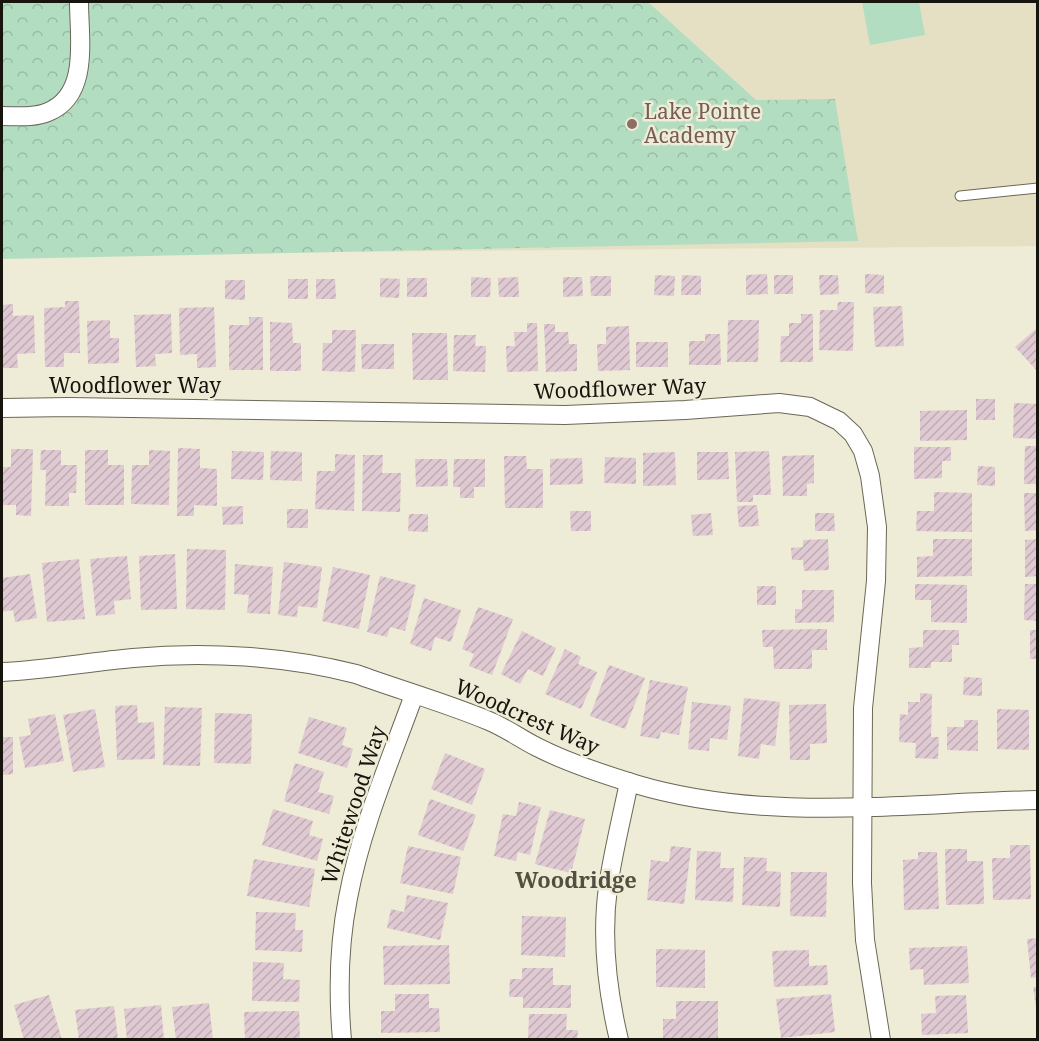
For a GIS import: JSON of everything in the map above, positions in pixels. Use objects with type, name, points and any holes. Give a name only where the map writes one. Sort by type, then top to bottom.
[{"type":"street","points":[[2,116],[30,116],[48,112],[63,104],[73,88],[80,69],[79,2]]},
{"type":"street","name":"Woodflower Way","points":[[2,408],[69,407],[566,415],[779,403],[810,406],[826,413],[839,420],[853,434],[863,451],[870,476],[877,527],[876,581],[863,708],[863,807]]},
{"type":"street","name":"Woodcrest Way","points":[[2,672],[135,657],[189,655],[249,657],[333,669],[491,722],[539,748],[589,769],[629,782],[692,797],[785,808],[1038,800]]},
{"type":"street","name":"Whitewood Way","points":[[342,1040],[341,971],[348,898],[375,801],[414,695]]},
{"type":"street","points":[[619,1040],[608,986],[606,908],[610,876],[629,782]]},
{"type":"street","points":[[863,807],[862,883],[865,940],[881,1040]]},
{"type":"lane","points":[[960,196],[1038,188]]},
{"type":"shaded area","name":"Lake Pointe Academy","points":[[225,2],[1037,2],[1037,246],[228,253]]},
{"type":"green space","name":"Lake Pointe Academy","points":[[2,2],[648,2],[756,100],[835,99],[858,241],[2,259]]},
{"type":"green space","points":[[862,2],[919,2],[925,35],[870,45]]},
{"type":"building","points":[[767,274],[768,294],[746,295],[746,275]]},
{"type":"building","points":[[865,274],[884,275],[884,294],[865,293]]},
{"type":"building","points":[[655,275],[675,276],[674,296],[654,295]]},
{"type":"building","points":[[682,275],[701,276],[701,295],[681,295]]},
{"type":"building","points":[[774,275],[793,275],[793,294],[774,294]]},
{"type":"building","points":[[819,275],[838,275],[839,294],[820,295]]},
{"type":"building","points":[[590,276],[611,276],[611,296],[591,296]]},
{"type":"building","points":[[471,277],[491,278],[490,297],[471,297]]},
{"type":"building","points":[[518,277],[519,297],[499,297],[498,278]]},
{"type":"building","points":[[563,277],[582,277],[583,296],[563,297]]},
{"type":"building","points":[[380,278],[400,279],[399,298],[380,297]]},
{"type":"building","points":[[407,278],[427,278],[427,297],[407,297]]},
{"type":"building","points":[[288,279],[308,279],[308,299],[288,299]]},
{"type":"building","points":[[316,279],[335,279],[336,299],[316,299]]},
{"type":"building","points":[[225,280],[245,280],[245,300],[225,299]]},
{"type":"building","points":[[65,301],[79,301],[80,353],[64,353],[64,367],[45,367],[44,308],[65,307]]},
{"type":"building","points":[[838,302],[854,302],[853,351],[819,350],[820,310],[837,310]]},
{"type":"building","points":[[13,304],[13,316],[34,315],[35,353],[17,354],[18,368],[2,368],[2,305]]},
{"type":"building","points":[[902,306],[904,346],[875,347],[873,307]]},
{"type":"building","points":[[214,307],[216,367],[197,368],[197,354],[180,355],[179,308]]},
{"type":"building","points":[[171,314],[172,353],[155,354],[156,366],[136,367],[134,315]]},
{"type":"building","points":[[801,314],[813,314],[813,362],[780,362],[781,336],[789,336],[789,323],[801,323]]},
{"type":"building","points":[[249,317],[263,317],[263,370],[229,370],[229,325],[249,325]]},
{"type":"building","points":[[110,320],[110,338],[119,338],[119,363],[88,364],[87,321]]},
{"type":"building","points":[[728,320],[759,320],[758,362],[727,362]]},
{"type":"building","points":[[270,322],[292,323],[293,343],[301,343],[301,371],[270,371]]},
{"type":"building","points":[[527,323],[537,323],[538,371],[507,372],[506,346],[515,346],[514,332],[527,332]]},
{"type":"building","points":[[544,324],[555,324],[555,332],[568,332],[569,344],[577,344],[577,371],[546,372]]},
{"type":"building","points":[[629,326],[630,370],[598,371],[597,344],[606,344],[606,327]]},
{"type":"building","points":[[1038,327],[1038,372],[1015,347]]},
{"type":"building","points":[[332,330],[356,330],[355,372],[322,371],[323,343],[332,343]]},
{"type":"building","points":[[412,333],[447,333],[448,380],[413,380]]},
{"type":"building","points":[[705,334],[720,334],[721,365],[689,365],[689,341],[705,341]]},
{"type":"building","points":[[454,335],[476,335],[475,346],[486,346],[485,372],[453,371]]},
{"type":"building","points":[[636,342],[668,342],[668,367],[636,367]]},
{"type":"building","points":[[361,344],[394,344],[394,369],[362,369]]},
{"type":"building","points":[[976,399],[995,399],[995,420],[976,420]]},
{"type":"building","points":[[1014,403],[1038,404],[1038,439],[1013,438]]},
{"type":"building","points":[[967,410],[967,440],[920,441],[920,411]]},
{"type":"building","points":[[1025,446],[1038,446],[1038,484],[1024,484]]},
{"type":"building","points":[[914,447],[951,447],[951,461],[942,461],[942,478],[914,479]]},
{"type":"building","points":[[178,448],[200,449],[200,468],[217,469],[217,506],[194,505],[194,516],[177,516]]},
{"type":"building","points":[[11,449],[33,449],[31,516],[16,515],[16,505],[2,505],[2,467],[11,467]]},
{"type":"building","points":[[41,450],[61,450],[61,465],[77,465],[76,493],[69,493],[69,506],[45,506],[46,470],[40,470]]},
{"type":"building","points":[[85,450],[108,450],[108,465],[124,465],[124,505],[85,505]]},
{"type":"building","points":[[149,450],[170,451],[169,505],[131,504],[132,465],[149,465]]},
{"type":"building","points":[[232,451],[264,452],[263,480],[231,479]]},
{"type":"building","points":[[271,451],[302,452],[302,481],[270,480]]},
{"type":"building","points":[[769,451],[771,495],[753,495],[753,502],[737,502],[735,452]]},
{"type":"building","points":[[675,452],[676,485],[643,486],[643,453]]},
{"type":"building","points":[[697,452],[728,452],[729,479],[697,480]]},
{"type":"building","points":[[335,454],[355,455],[354,511],[315,509],[317,471],[335,471]]},
{"type":"building","points":[[363,455],[383,455],[382,473],[401,473],[400,512],[362,511]]},
{"type":"building","points":[[814,455],[814,483],[807,484],[807,496],[783,496],[782,456]]},
{"type":"building","points":[[504,456],[526,456],[527,469],[543,469],[543,508],[505,508]]},
{"type":"building","points":[[605,457],[636,458],[636,484],[604,483]]},
{"type":"building","points":[[582,458],[583,484],[550,485],[550,459]]},
{"type":"building","points":[[415,459],[447,459],[448,486],[416,487]]},
{"type":"building","points":[[454,459],[485,459],[485,487],[474,487],[474,498],[460,498],[460,487],[453,487]]},
{"type":"building","points":[[978,466],[995,467],[995,486],[977,485]]},
{"type":"building","points":[[934,492],[972,493],[972,532],[916,531],[917,511],[934,511]]},
{"type":"building","points":[[1024,493],[1038,493],[1038,530],[1025,531]]},
{"type":"building","points":[[757,505],[759,526],[739,527],[737,506]]},
{"type":"building","points":[[243,506],[243,524],[223,525],[222,507]]},
{"type":"building","points":[[287,509],[308,509],[308,528],[287,528]]},
{"type":"building","points":[[570,511],[591,511],[591,531],[571,531]]},
{"type":"building","points":[[711,513],[713,535],[693,536],[691,515]]},
{"type":"building","points":[[815,513],[834,513],[835,531],[815,531]]},
{"type":"building","points":[[409,514],[428,514],[428,532],[408,531]]},
{"type":"building","points":[[828,539],[829,570],[804,571],[803,560],[792,560],[791,548],[803,547],[803,540]]},
{"type":"building","points":[[933,539],[972,539],[972,576],[917,577],[917,557],[933,556]]},
{"type":"building","points":[[1038,539],[1038,576],[1025,577],[1025,540]]},
{"type":"building","points":[[187,549],[226,550],[225,610],[186,609]]},
{"type":"building","points":[[175,554],[177,609],[141,610],[139,556]]},
{"type":"building","points":[[127,556],[131,599],[114,601],[115,614],[96,616],[90,559]]},
{"type":"building","points":[[79,559],[85,619],[47,622],[42,563]]},
{"type":"building","points":[[284,562],[322,567],[317,608],[298,606],[297,617],[278,615]]},
{"type":"building","points":[[235,564],[273,567],[270,614],[247,613],[249,595],[234,594]]},
{"type":"building","points":[[333,567],[370,575],[359,629],[322,621]]},
{"type":"building","points":[[30,574],[37,618],[15,622],[13,610],[2,612],[2,578]]},
{"type":"building","points":[[380,576],[416,585],[405,631],[390,627],[387,637],[367,632]]},
{"type":"building","points":[[915,584],[967,585],[967,623],[931,622],[931,600],[915,600]]},
{"type":"building","points":[[1025,584],[1038,584],[1038,621],[1024,620]]},
{"type":"building","points":[[757,586],[776,586],[776,605],[757,605]]},
{"type":"building","points":[[802,590],[834,590],[834,622],[795,623],[795,609],[802,609]]},
{"type":"building","points":[[424,598],[461,610],[451,642],[435,637],[431,651],[410,644]]},
{"type":"building","points":[[478,607],[513,619],[492,675],[469,666],[474,654],[462,649]]},
{"type":"building","points":[[827,629],[827,650],[812,650],[812,669],[774,669],[773,647],[763,647],[762,630]]},
{"type":"building","points":[[923,630],[959,630],[959,645],[952,645],[952,662],[931,662],[931,668],[909,668],[909,648],[923,647]]},
{"type":"building","points":[[1030,630],[1038,630],[1038,659],[1030,659]]},
{"type":"building","points":[[522,631],[556,648],[543,676],[528,669],[520,684],[501,674]]},
{"type":"building","points":[[565,649],[581,657],[578,664],[597,672],[581,709],[545,694]]},
{"type":"building","points":[[609,665],[645,678],[625,729],[590,716]]},
{"type":"building","points":[[964,677],[982,678],[982,696],[963,695]]},
{"type":"building","points":[[650,680],[688,687],[679,735],[661,732],[659,739],[640,736]]},
{"type":"building","points":[[920,693],[932,694],[931,737],[939,737],[938,759],[915,758],[916,743],[899,742],[900,714],[908,715],[908,702],[920,702]]},
{"type":"building","points":[[744,698],[780,702],[775,746],[761,744],[759,759],[738,756]]},
{"type":"building","points":[[692,702],[731,706],[727,740],[710,738],[709,751],[688,749]]},
{"type":"building","points":[[826,704],[827,743],[810,744],[810,760],[790,760],[789,705]]},
{"type":"building","points":[[137,705],[138,723],[154,722],[155,759],[117,760],[115,706]]},
{"type":"building","points":[[165,707],[202,708],[200,766],[163,765]]},
{"type":"building","points":[[95,709],[105,767],[73,772],[63,715]]},
{"type":"building","points":[[997,709],[1029,710],[1029,750],[997,749]]},
{"type":"building","points":[[215,713],[252,714],[251,764],[214,763]]},
{"type":"building","points":[[55,714],[64,761],[25,768],[19,737],[31,735],[28,719]]},
{"type":"building","points":[[309,717],[347,728],[342,745],[353,749],[347,768],[298,753]]},
{"type":"building","points":[[964,720],[978,720],[978,751],[947,750],[947,727],[964,727]]},
{"type":"building","points":[[2,737],[13,737],[13,774],[2,775]]},
{"type":"building","points":[[445,753],[485,769],[472,805],[431,789]]},
{"type":"building","points":[[295,763],[324,772],[318,792],[334,796],[329,814],[284,801]]},
{"type":"building","points":[[430,799],[476,815],[463,851],[418,835]]},
{"type":"building","points":[[519,802],[541,807],[530,855],[518,852],[516,861],[494,856],[503,814],[516,816]]},
{"type":"building","points":[[273,809],[313,821],[309,835],[323,839],[317,861],[262,845]]},
{"type":"building","points":[[550,810],[585,819],[571,873],[535,864]]},
{"type":"building","points":[[1010,845],[1030,845],[1031,899],[993,900],[992,858],[1010,858]]},
{"type":"building","points":[[408,846],[461,857],[453,894],[400,883]]},
{"type":"building","points":[[671,846],[691,848],[684,904],[647,900],[651,860],[669,862]]},
{"type":"building","points":[[945,849],[967,849],[967,861],[983,861],[984,904],[946,905]]},
{"type":"building","points":[[697,851],[721,852],[720,868],[734,868],[733,902],[695,900]]},
{"type":"building","points":[[918,852],[937,852],[939,909],[904,910],[903,860],[918,859]]},
{"type":"building","points":[[744,857],[767,858],[766,871],[781,872],[780,907],[742,905]]},
{"type":"building","points":[[254,859],[315,869],[309,907],[247,896]]},
{"type":"building","points":[[791,872],[827,872],[826,917],[790,916]]},
{"type":"building","points":[[407,895],[448,903],[440,940],[387,928],[391,909],[404,912]]},
{"type":"building","points":[[256,912],[296,913],[295,930],[303,930],[302,952],[255,950]]},
{"type":"building","points":[[522,916],[566,917],[565,957],[521,955]]},
{"type":"building","points":[[1038,938],[1038,977],[1031,978],[1027,939]]},
{"type":"building","points":[[449,945],[450,984],[384,985],[383,946]]},
{"type":"building","points":[[967,946],[969,983],[924,985],[923,969],[910,970],[909,948]]},
{"type":"building","points":[[656,949],[705,950],[705,988],[656,987]]},
{"type":"building","points":[[809,950],[809,966],[827,965],[828,985],[774,987],[772,951]]},
{"type":"building","points":[[253,962],[284,963],[283,979],[300,980],[299,1002],[252,1001]]},
{"type":"building","points":[[522,968],[553,968],[553,985],[571,985],[571,1008],[523,1008],[523,997],[509,997],[510,979],[522,979]]},
{"type":"building","points":[[1033,987],[1038,987],[1038,1008],[1036,1008]]},
{"type":"building","points":[[395,994],[429,994],[429,1008],[439,1008],[440,1032],[381,1033],[381,1011],[395,1011]]},
{"type":"building","points":[[831,994],[835,1032],[781,1038],[776,999]]},
{"type":"building","points":[[49,995],[62,1040],[24,1040],[14,1005]]},
{"type":"building","points":[[966,995],[968,1033],[922,1035],[921,1014],[936,1013],[935,996]]},
{"type":"building","points":[[676,1001],[718,1001],[718,1040],[663,1040],[663,1019],[676,1019]]},
{"type":"building","points":[[209,1003],[213,1040],[176,1040],[172,1007]]},
{"type":"building","points":[[161,1005],[164,1040],[127,1040],[124,1009]]},
{"type":"building","points":[[114,1006],[118,1040],[79,1040],[75,1010]]},
{"type":"building","points":[[299,1011],[300,1040],[245,1040],[244,1012]]},
{"type":"building","points":[[529,1014],[567,1014],[566,1030],[578,1030],[577,1040],[528,1040]]},
{"type":"place","name":"Lake Pointe Academy","points":[[632,124]]},
{"type":"district","name":"Woodridge","points":[[576,880]]}]
